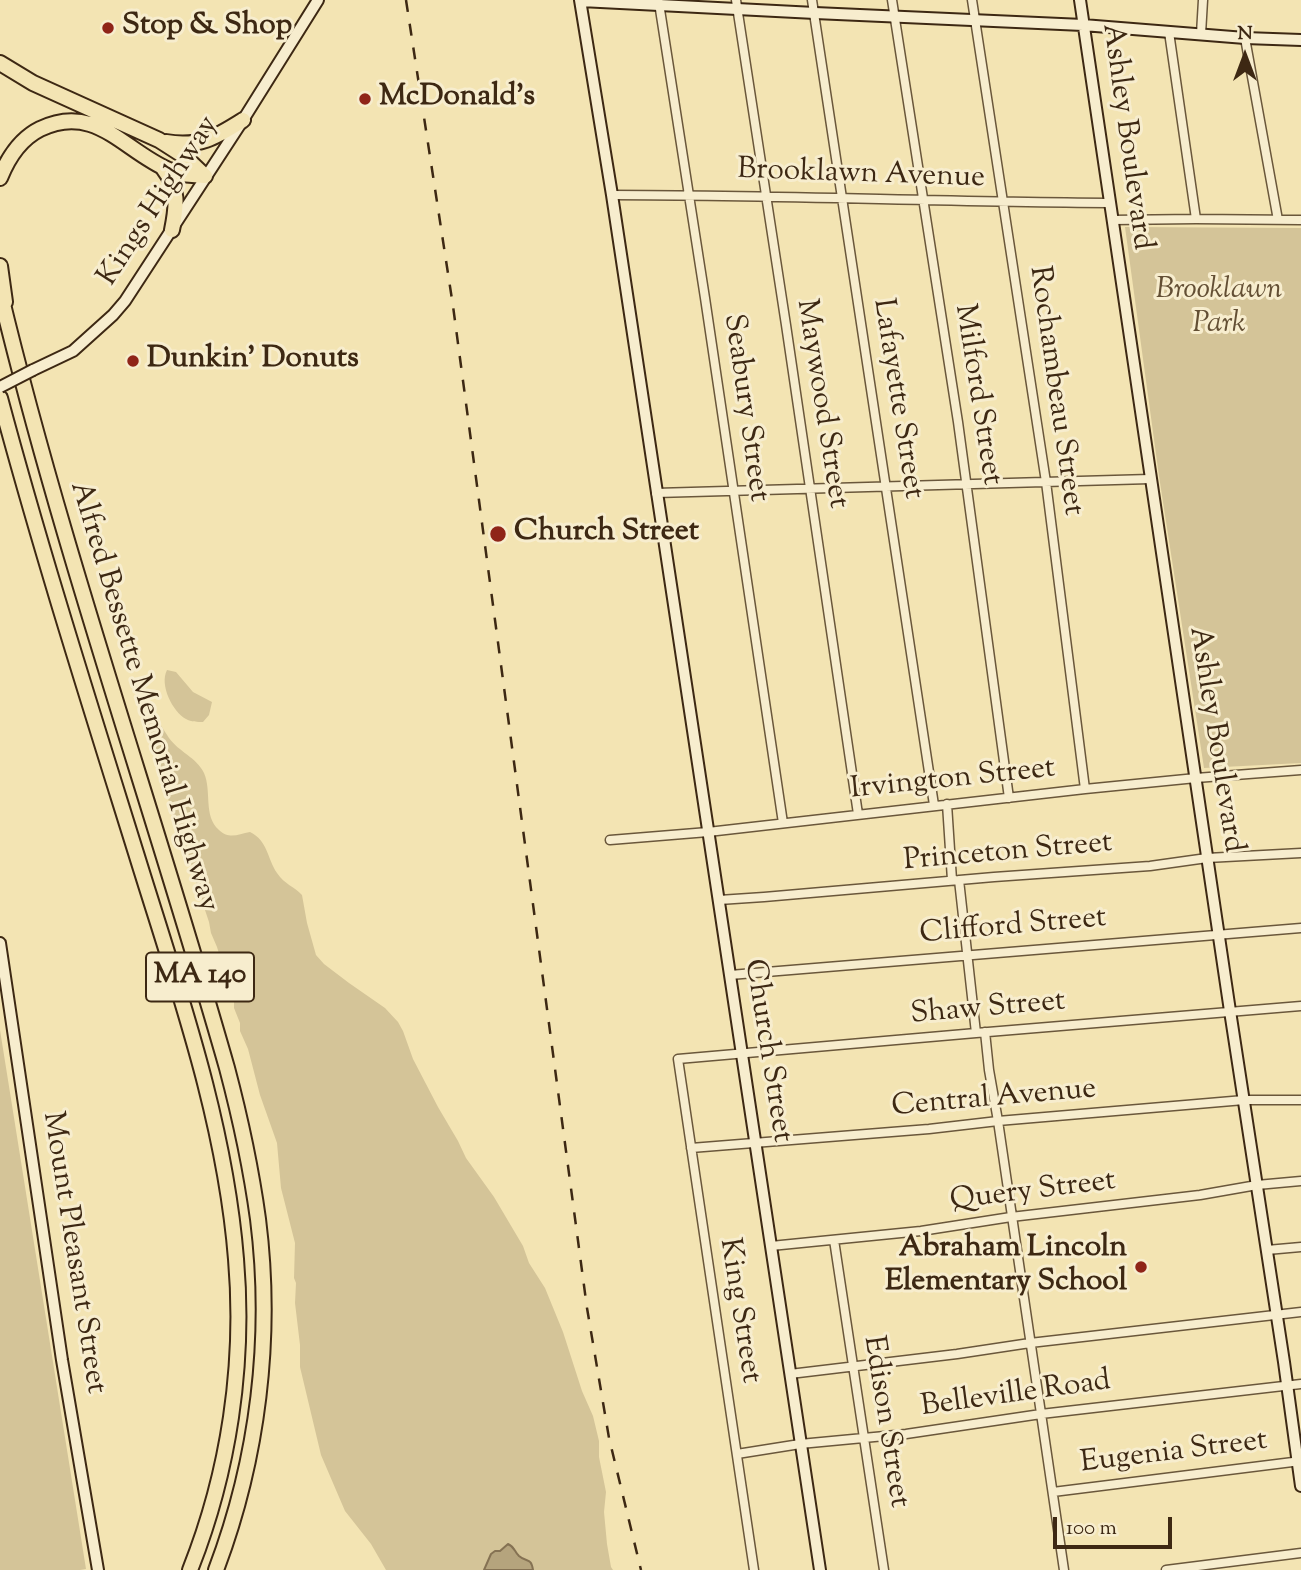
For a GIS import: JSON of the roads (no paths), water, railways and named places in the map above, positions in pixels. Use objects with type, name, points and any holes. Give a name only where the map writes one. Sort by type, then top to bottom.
[{"type":"highway","points":[[0,63],[33,83],[159,140],[184,156],[205,176]]},
{"type":"highway","points":[[159,140],[176,144],[205,141],[243,120]]},
{"type":"highway","points":[[0,178],[9,158],[25,139],[47,125],[70,121],[82,121],[103,129],[163,168],[180,174],[205,176]]},
{"type":"highway","points":[[163,168],[175,191],[176,207],[172,230]]},
{"type":"highway","points":[[0,266],[8,327]]},
{"type":"highway","name":"Alfred Bessette Memorial Highway","points":[[0,292],[28,407],[61,523],[227,1068],[255,1200],[263,1305],[260,1383],[241,1492],[232,1527],[216,1570]]},
{"type":"highway","name":"Alfred Bessette Memorial Highway","points":[[0,398],[63,620],[188,1022],[213,1118],[232,1216],[239,1305],[235,1381],[217,1486],[190,1570]]},
{"type":"main road","name":"Kings Highway","points":[[0,387],[73,351],[113,315],[136,286],[318,0]]},
{"type":"main road","points":[[581,0],[736,4],[815,13],[1083,25],[1301,40]]},
{"type":"main road","name":"Church Street","points":[[581,0],[820,1570]]},
{"type":"main road","name":"Ashley Boulevard","points":[[1080,0],[1301,1486]]},
{"type":"main road","name":"Mount Pleasant Street","points":[[0,943],[60,1349],[98,1570]]},
{"type":"street","name":"Lafayette Street","points":[[812,0],[934,805]]},
{"type":"street","name":"Milford Street","points":[[892,0],[967,484],[1009,798]]},
{"type":"street","name":"Rochambeau Street","points":[[972,0],[1046,482],[1085,789]]},
{"type":"street","points":[[1201,34],[1203,0]]},
{"type":"street","name":"Seabury Street","points":[[659,2],[783,823]]},
{"type":"street","name":"Maywood Street","points":[[736,4],[859,814]]},
{"type":"street","points":[[1169,32],[1196,219]]},
{"type":"street","points":[[1245,38],[1278,220]]},
{"type":"street","name":"Brooklawn Avenue","points":[[612,195],[765,195],[1109,203]]},
{"type":"street","points":[[1112,220],[1301,220]]},
{"type":"street","points":[[656,493],[1150,479]]},
{"type":"street","name":"Irvington Street","points":[[610,840],[708,832],[1085,789],[1301,770]]},
{"type":"street","points":[[947,804],[966,955],[998,1121],[1065,1570]]},
{"type":"street","name":"Princeton Street","points":[[719,900],[1139,867],[1207,858],[1301,853]]},
{"type":"street","name":"Clifford Street","points":[[730,975],[1301,928]]},
{"type":"street","name":"Shaw Street","points":[[678,1059],[1301,1006]]},
{"type":"street","name":"King Street","points":[[678,1059],[754,1570]]},
{"type":"street","name":"Central Avenue","points":[[691,1148],[1244,1100],[1301,1100]]},
{"type":"street","name":"Query Street","points":[[771,1246],[921,1231],[1011,1217],[1301,1181]]},
{"type":"street","name":"Edison Street","points":[[834,1240],[884,1570]]},
{"type":"street","points":[[1266,1250],[1301,1247]]},
{"type":"street","points":[[790,1374],[1301,1312]]},
{"type":"street","name":"Belleville Road","points":[[737,1454],[800,1444],[906,1434],[1041,1414],[1301,1384]]},
{"type":"street","name":"Eugenia Street","points":[[1053,1492],[1299,1461]]},
{"type":"street","points":[[1166,1570],[1301,1553]]},
{"type":"railway","points":[[406,0],[453,306],[587,1308],[609,1438],[641,1570]]},
{"type":"place","name":"Stop & Shop","points":[[108,28]]},
{"type":"place","name":"McDonald's","points":[[365,99]]},
{"type":"place","name":"Dunkin' Donuts","points":[[133,361]]},
{"type":"place","name":"Church Street","points":[[498,534]]},
{"type":"place","name":"Abraham Lincoln Elementary School","points":[[1141,1267]]},
{"type":"park label","name":"Brooklawn Park","points":[[1219,309]]}]
